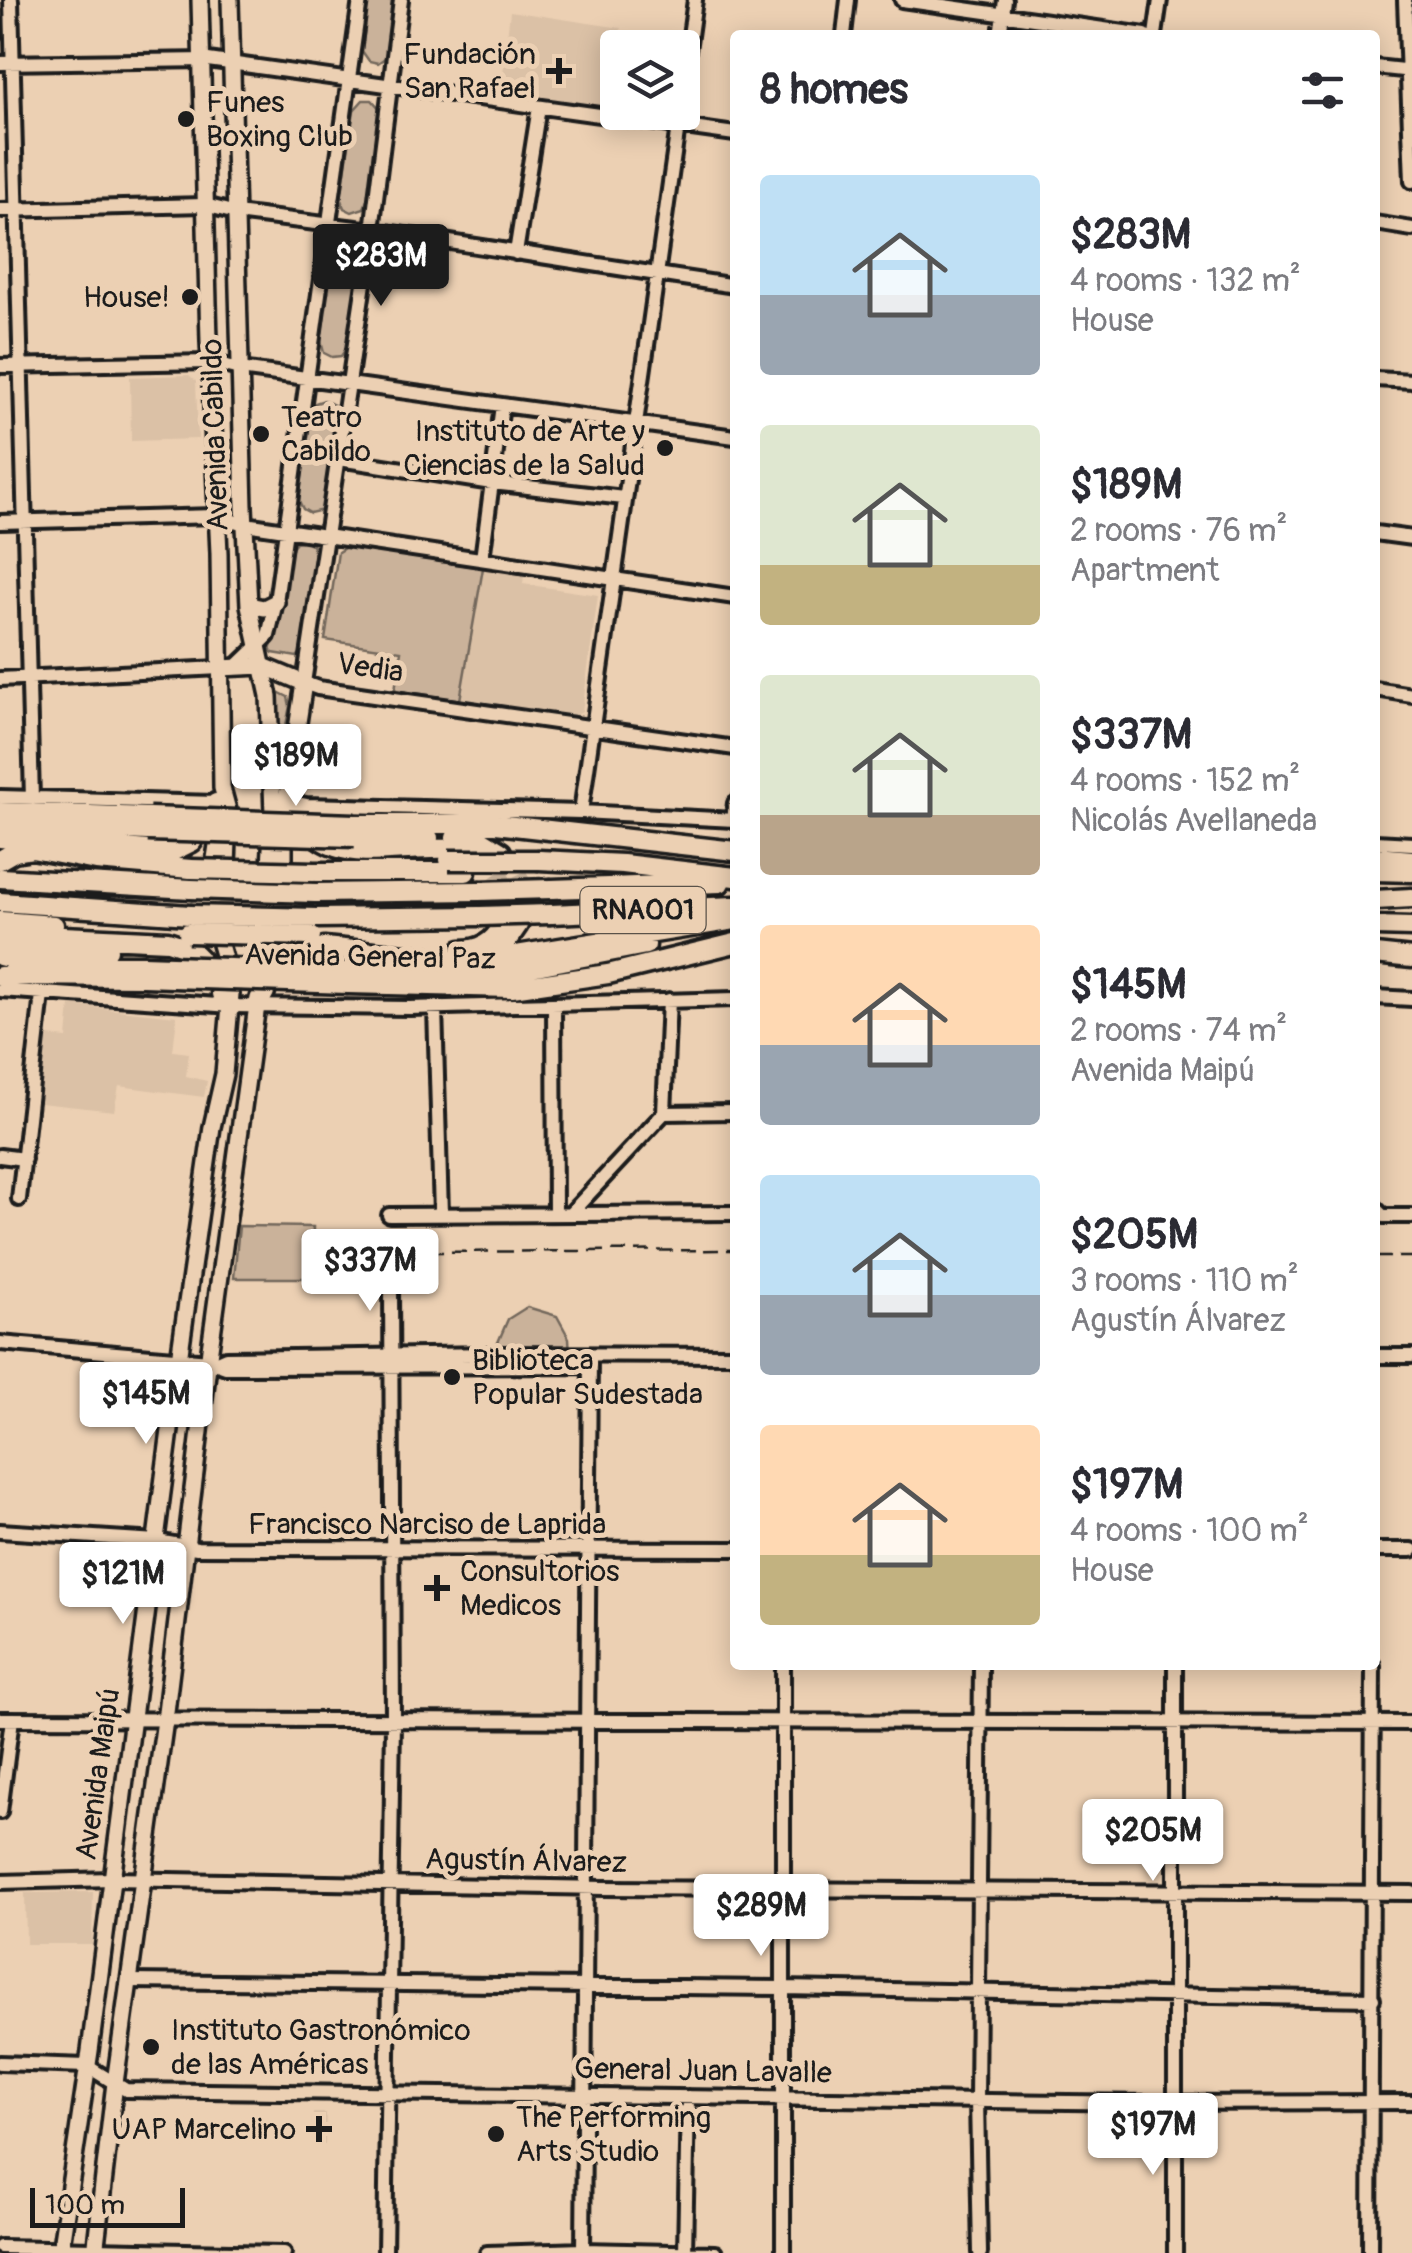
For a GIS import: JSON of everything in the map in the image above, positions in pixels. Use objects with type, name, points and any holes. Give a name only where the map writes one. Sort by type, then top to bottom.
[{"type":"highway","points":[[0,838],[176,851],[195,838],[221,797]]},
{"type":"highway","points":[[290,808],[316,839],[337,849],[458,848],[478,854]]},
{"type":"highway","points":[[290,808],[308,846],[333,860],[623,864],[730,878]]},
{"type":"highway","points":[[0,812],[149,824]]},
{"type":"highway","points":[[0,825],[149,824],[355,830],[476,840],[502,852]]},
{"type":"highway","points":[[355,830],[496,824],[730,850]]},
{"type":"highway","points":[[0,846],[29,839]]},
{"type":"highway","points":[[666,844],[730,843]]},
{"type":"highway","points":[[0,860],[14,852],[32,850],[96,861],[191,869],[466,872],[541,865]]},
{"type":"highway","points":[[1380,857],[1412,860]]},
{"type":"highway","points":[[1380,871],[1412,872]]},
{"type":"highway","name":"Avenida General Paz","points":[[0,878],[315,892],[552,889],[730,879]]},
{"type":"highway","points":[[1380,901],[1412,901]]},
{"type":"highway","name":"Avenida General Paz","points":[[8,923],[314,927],[730,906]]},
{"type":"highway","points":[[348,978],[516,970],[655,943],[730,921]]},
{"type":"highway","points":[[8,923],[168,940],[189,948],[195,961]]},
{"type":"highway","points":[[314,927],[448,951],[471,950],[510,926],[505,944],[476,959]]},
{"type":"highway","points":[[1380,926],[1412,927]]},
{"type":"highway","points":[[295,964],[324,947],[476,959],[517,956],[668,929],[694,929]]},
{"type":"highway","name":"Avenida General Paz","points":[[0,976],[144,971],[512,988],[636,968],[730,944]]},
{"type":"highway","points":[[1380,955],[1412,958]]},
{"type":"highway","points":[[0,956],[27,963],[144,971]]},
{"type":"highway","points":[[636,968],[730,958]]},
{"type":"highway","points":[[1380,967],[1412,968]]},
{"type":"main road","name":"Avenida Cabildo","points":[[200,0],[216,61],[236,213],[249,604],[269,696],[277,867],[290,808],[304,684]]},
{"type":"main road","name":"Avenida Cabildo","points":[[221,797],[229,814],[228,836],[218,867],[220,668],[205,206],[216,61],[230,0]]},
{"type":"main road","points":[[249,604],[264,608],[276,602]]},
{"type":"main road","name":"Vedia","points":[[220,668],[263,666],[304,684]]},
{"type":"main road","points":[[222,941],[225,962]]},
{"type":"main road","points":[[265,964],[271,942]]},
{"type":"main road","name":"Avenida Maipú","points":[[61,2250],[179,1358],[210,1138],[222,1089],[227,996]]},
{"type":"main road","name":"Avenida Maipú","points":[[96,2250],[114,2083],[260,997]]},
{"type":"street","points":[[11,0],[6,62],[18,210],[32,799]]},
{"type":"street","points":[[238,665],[268,636],[276,602],[360,0]]},
{"type":"street","points":[[304,684],[402,0]]},
{"type":"street","points":[[691,30],[696,0]]},
{"type":"street","points":[[845,30],[848,0]]},
{"type":"street","points":[[902,0],[1004,7],[1119,30]]},
{"type":"street","points":[[1155,30],[1160,0]]},
{"type":"street","points":[[1405,0],[1412,181]]},
{"type":"street","points":[[6,62],[216,61],[600,112]]},
{"type":"street","points":[[1380,68],[1410,71]]},
{"type":"street","points":[[516,254],[539,106]]},
{"type":"street","points":[[700,125],[730,133]]},
{"type":"street","points":[[581,812],[677,130]]},
{"type":"street","points":[[0,210],[205,206],[730,285]]},
{"type":"street","points":[[1380,224],[1412,228]]},
{"type":"street","points":[[0,366],[210,362],[240,370],[730,437]]},
{"type":"street","points":[[1380,379],[1412,381]]},
{"type":"street","points":[[482,559],[502,405]]},
{"type":"street","points":[[339,459],[492,483],[624,498]]},
{"type":"street","points":[[0,522],[216,516],[244,524],[730,596]]},
{"type":"street","points":[[1380,534],[1412,538]]},
{"type":"street","name":"Vedia","points":[[0,679],[220,668]]},
{"type":"street","name":"Vedia","points":[[304,684],[730,747]]},
{"type":"street","points":[[1380,690],[1412,695]]},
{"type":"street","points":[[0,797],[221,797]]},
{"type":"street","points":[[290,808],[306,805],[581,812],[730,820]]},
{"type":"street","points":[[1380,842],[1412,844]]},
{"type":"street","points":[[0,990],[260,997],[436,1008],[730,999]]},
{"type":"street","points":[[19,1199],[42,994]]},
{"type":"street","points":[[1380,997],[1412,998]]},
{"type":"street","points":[[563,1214],[664,1113],[669,1000]]},
{"type":"street","points":[[554,1004],[563,1214]]},
{"type":"street","points":[[436,1008],[440,1214]]},
{"type":"street","points":[[664,1113],[730,1112]]},
{"type":"street","points":[[0,1156],[24,1159]]},
{"type":"street","points":[[1380,1212],[1412,1216]]},
{"type":"street","points":[[389,1215],[730,1213]]},
{"type":"street","points":[[385,2253],[393,1722],[391,1284]]},
{"type":"street","points":[[0,1343],[213,1362],[226,1358],[391,1362],[730,1355]]},
{"type":"street","points":[[1380,1356],[1412,1356]]},
{"type":"street","points":[[583,2252],[590,1360]]},
{"type":"street","name":"Francisco Narciso de Laprida","points":[[0,1531],[186,1546],[730,1549]]},
{"type":"street","points":[[1380,1550],[1412,1550]]},
{"type":"street","points":[[783,1670],[783,2253]]},
{"type":"street","points":[[980,1670],[980,2253]]},
{"type":"street","points":[[1174,1670],[1175,2253]]},
{"type":"street","points":[[1370,2253],[1373,1670]]},
{"type":"street","points":[[0,1812],[6,1719],[1412,1723]]},
{"type":"street","name":"Agustín Álvarez","points":[[0,1882],[112,1879],[584,1888],[1412,1893]]},
{"type":"street","points":[[129,1981],[1373,1999]]},
{"type":"street","name":"General Juan Lavalle","points":[[0,2062],[87,2066],[126,2090],[1174,2104],[1412,2102]]},
{"type":"street","points":[[685,2252],[688,2097]]},
{"type":"street","points":[[0,2247],[284,2253]]},
{"type":"street","points":[[487,2253],[715,2253]]},
{"type":"shaded area","points":[[368,0],[396,0],[389,55],[378,63],[369,61],[362,51]]},
{"type":"shaded area","name":"Fundación San Rafael","points":[[510,11],[621,28],[600,30],[600,106],[501,91]]},
{"type":"shaded area","points":[[363,100],[372,100],[381,110],[372,188],[364,208],[352,212],[344,208],[341,200],[354,110]]},
{"type":"shaded area","points":[[341,246],[354,248],[359,261],[348,346],[341,356],[332,357],[324,353],[321,341],[332,256]]},
{"type":"shaded area","points":[[189,375],[196,381],[198,439],[131,441],[130,377]]},
{"type":"shaded area","points":[[324,400],[336,406],[338,416],[327,502],[323,510],[310,513],[299,501],[310,411],[315,403]]},
{"type":"shaded area","points":[[304,540],[312,545],[315,555],[301,653],[297,657],[270,650],[281,618],[292,547]]},
{"type":"shaded area","points":[[346,547],[483,568],[460,700],[395,690],[401,651],[325,640],[338,552]]},
{"type":"shaded area","points":[[483,568],[524,575],[523,584],[598,595],[582,712],[575,716],[460,700]]},
{"type":"shaded area","points":[[276,691],[288,697],[290,706],[282,744],[281,796],[277,796]]},
{"type":"shaded area","points":[[70,1005],[177,1016],[173,1051],[189,1053],[186,1076],[207,1081],[204,1097],[119,1086],[114,1111],[40,1103],[47,1036],[67,1038]]},
{"type":"shaded area","points":[[239,1226],[313,1227],[312,1278],[234,1278]]},
{"type":"shaded area","points":[[527,1307],[557,1316],[569,1338],[570,1354],[493,1354],[508,1319]]},
{"type":"shaded area","points":[[93,1892],[92,1944],[26,1944],[25,1893]]},
{"type":"shaded area","name":"UAP Marcelino","points":[[313,2113],[326,2113],[325,2145],[312,2145]]},
{"type":"tunnel","points":[[502,853],[522,886],[518,925]]},
{"type":"tunnel","points":[[478,854],[494,868],[504,886],[507,905],[502,926]]},
{"type":"tunnel","points":[[225,927],[227,866]]},
{"type":"tunnel","points":[[267,928],[270,866]]},
{"type":"tunnel","points":[[277,928],[284,867]]},
{"type":"railway","points":[[428,1252],[730,1250]]},
{"type":"railway","points":[[1380,1257],[1412,1257]]},
{"type":"place","name":"Fundación San Rafael","points":[[559,71]]},
{"type":"place","name":"Funes Boxing Club","points":[[186,119]]},
{"type":"place","name":"House!","points":[[190,297]]},
{"type":"place","name":"Teatro Cabildo","points":[[261,434]]},
{"type":"place","name":"Instituto de Arte y Ciencias de la Salud","points":[[665,448]]},
{"type":"place","name":"Biblioteca Popular Sudestada","points":[[452,1377]]},
{"type":"place","name":"Consultorios Medicos","points":[[437,1588]]},
{"type":"place","name":"Instituto Gastronómico de las Américas","points":[[151,2047]]},
{"type":"place","name":"UAP Marcelino","points":[[319,2129]]},
{"type":"place","name":"The Performing Arts Studio","points":[[496,2134]]}]
